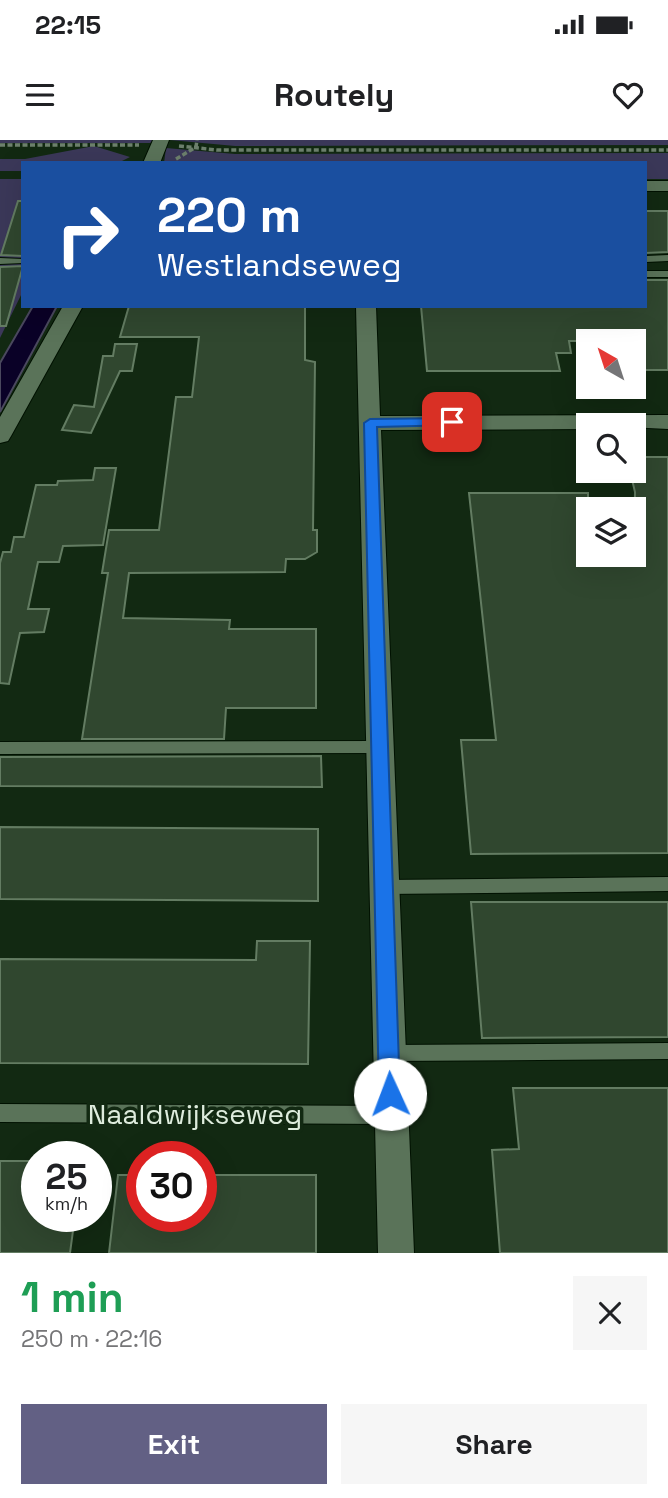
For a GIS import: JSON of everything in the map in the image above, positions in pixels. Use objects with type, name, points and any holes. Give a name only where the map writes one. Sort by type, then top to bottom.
[{"type":"street","points":[[151,161],[160,143]]},
{"type":"street","points":[[647,186],[668,186]]},
{"type":"street","points":[[0,436],[72,308]]},
{"type":"street","points":[[366,308],[396,1253]]},
{"type":"street","points":[[370,423],[668,422]]},
{"type":"lane","points":[[647,258],[668,258]]},
{"type":"lane","points":[[0,261],[19,261]]},
{"type":"lane","points":[[647,274],[668,274]]},
{"type":"lane","points":[[0,748],[380,747]]},
{"type":"lane","points":[[384,887],[668,884]]},
{"type":"lane","points":[[388,1053],[668,1051]]},
{"type":"lane","name":"Naaldwijkseweg","points":[[0,1113],[390,1115]]},
{"type":"path","points":[[196,147],[197,140]]},
{"type":"path","points":[[0,145],[160,143]]},
{"type":"path","points":[[173,161],[196,147],[236,150],[668,150]]},
{"type":"shaded area","points":[[0,140],[155,140],[150,143],[0,143]]},
{"type":"shaded area","points":[[170,140],[668,140],[668,145],[235,146]]},
{"type":"shaded area","points":[[94,146],[130,157],[122,161],[21,161],[21,171],[0,171],[0,159],[25,159]]},
{"type":"shaded area","points":[[166,148],[235,154],[668,153],[668,179],[647,179],[647,161],[164,161]]},
{"type":"shaded area","points":[[0,179],[21,179],[21,295],[0,338]]},
{"type":"shaded area","points":[[32,308],[56,308],[0,412],[0,363]]},
{"type":"building","points":[[18,201],[21,201],[21,256],[1,255]]},
{"type":"building","points":[[647,211],[668,211],[668,252],[647,253]]},
{"type":"building","points":[[21,266],[6,326],[0,326],[0,267]]},
{"type":"building","points":[[647,280],[668,280],[668,370],[646,370],[646,329],[576,329],[576,341],[569,341],[571,353],[556,353],[560,371],[427,371],[421,308],[647,308]]},
{"type":"building","points":[[128,308],[305,308],[305,360],[315,362],[313,530],[317,530],[317,552],[305,559],[286,559],[285,572],[129,573],[123,618],[230,620],[229,629],[316,629],[316,708],[226,708],[224,739],[82,739],[108,573],[102,573],[109,530],[159,530],[176,397],[192,397],[199,337],[120,337]]},
{"type":"building","points":[[115,344],[137,344],[132,371],[120,371],[91,433],[62,430],[74,405],[94,407],[103,356],[113,356]]},
{"type":"building","points":[[646,457],[668,457],[668,853],[471,854],[461,740],[496,740],[469,493],[588,493],[588,497],[576,497],[576,567],[646,567],[646,497],[635,497],[633,483],[646,483]]},
{"type":"building","points":[[95,468],[116,468],[103,545],[63,546],[59,562],[38,562],[28,609],[49,609],[44,632],[20,633],[9,684],[0,683],[0,563],[3,552],[11,552],[14,537],[24,537],[36,485],[93,480]]},
{"type":"building","points":[[321,756],[322,787],[0,786],[0,757]]},
{"type":"building","points":[[0,827],[318,829],[318,901],[0,899]]},
{"type":"building","points":[[471,902],[668,902],[668,1037],[482,1038]]},
{"type":"building","points":[[257,941],[310,941],[308,1064],[0,1063],[0,959],[256,960]]},
{"type":"building","points":[[513,1088],[668,1088],[668,1253],[500,1253],[492,1150],[519,1149]]},
{"type":"building","points":[[0,1161],[21,1161],[21,1232],[73,1232],[70,1253],[0,1253]]},
{"type":"building","points":[[118,1175],[126,1175],[126,1232],[217,1232],[217,1175],[316,1175],[316,1253],[109,1253]]},
{"type":"route","points":[[390,1094],[370,423],[452,422]]}]
